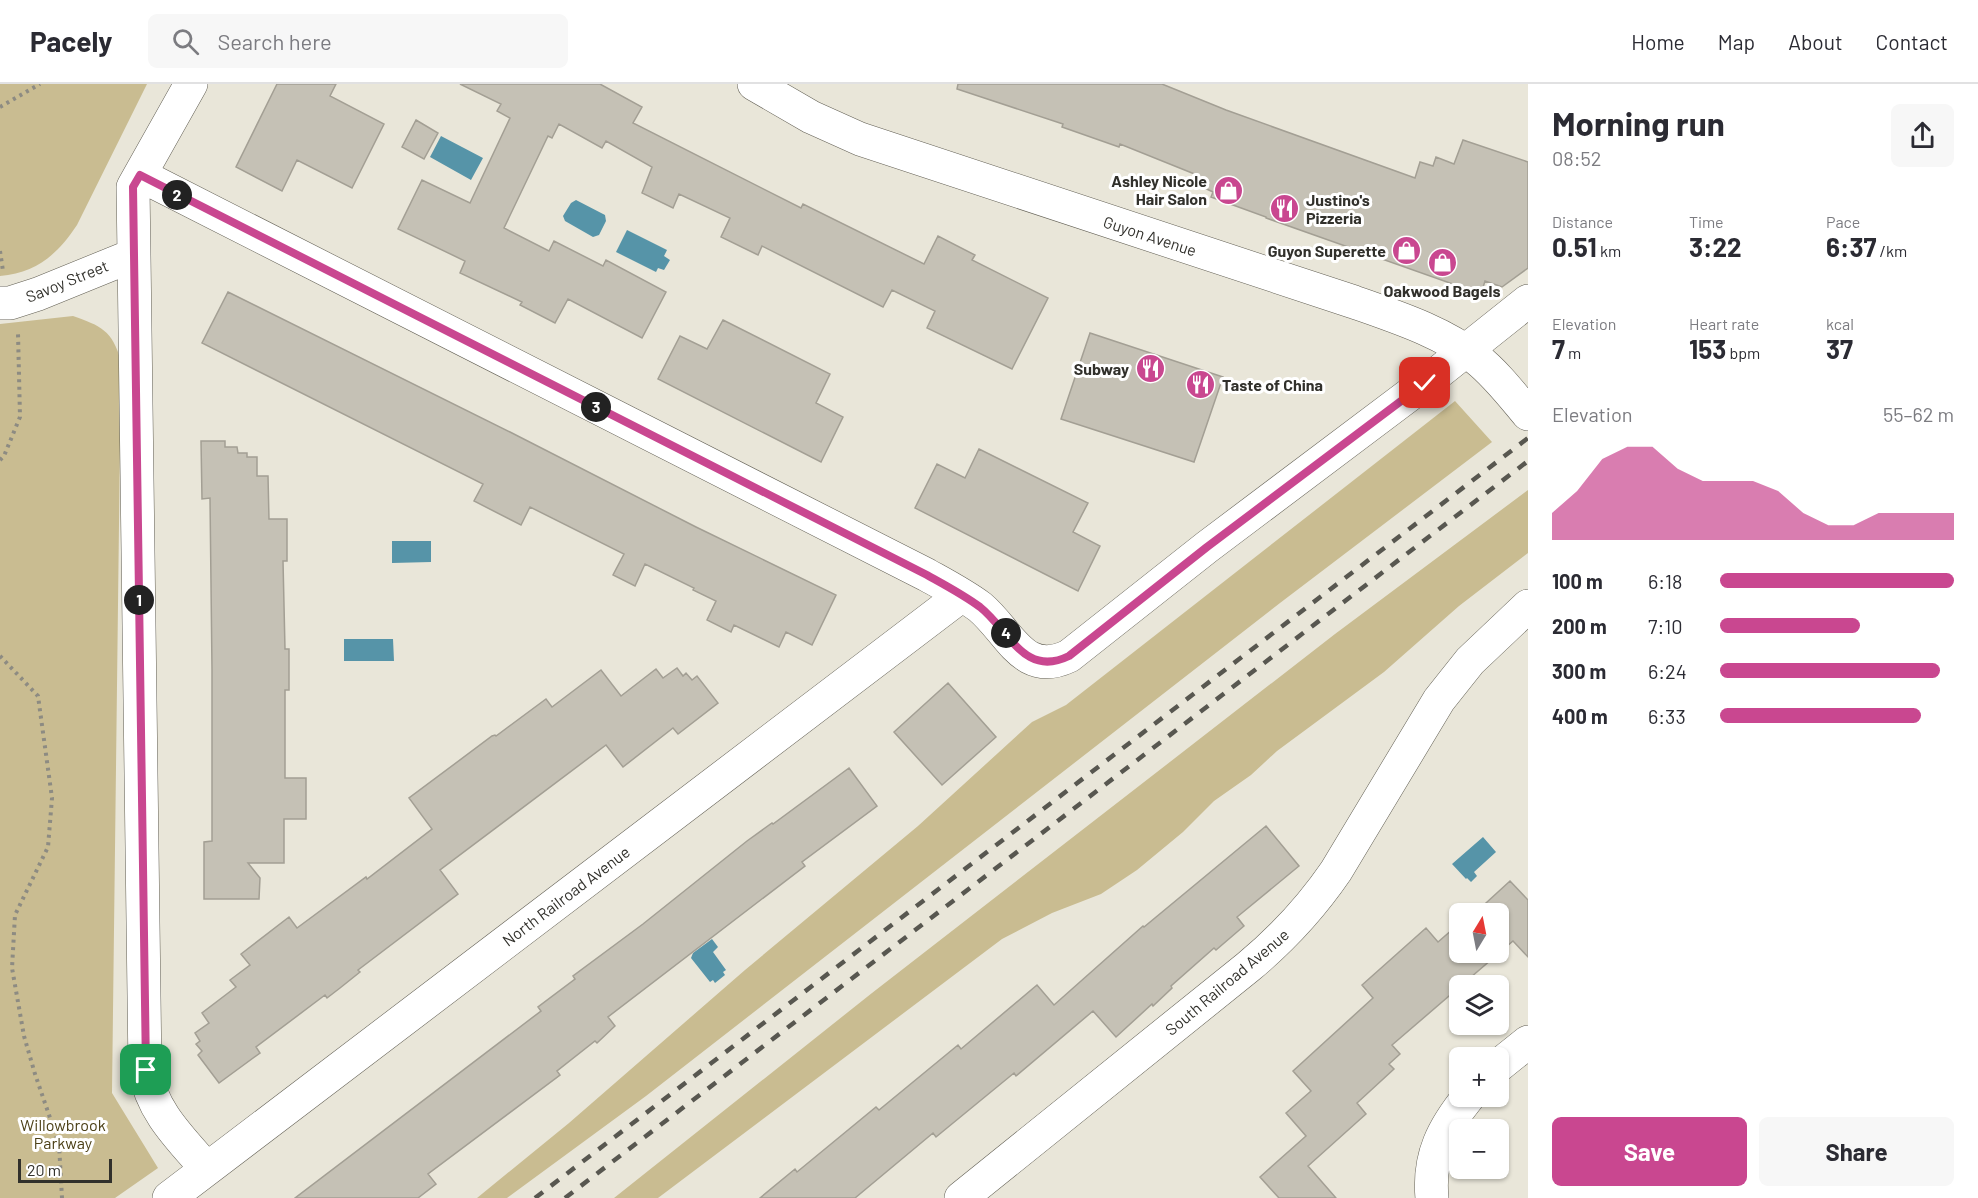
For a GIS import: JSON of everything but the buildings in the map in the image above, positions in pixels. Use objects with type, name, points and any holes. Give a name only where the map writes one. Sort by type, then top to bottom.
[{"type":"street","points":[[191,84],[133,187],[146,1070],[150,1093],[162,1115],[207,1169]]},
{"type":"street","name":"Guyon Avenue","points":[[754,84],[811,117],[860,139],[1354,302],[1414,325],[1440,337],[1482,363],[1528,414]]},
{"type":"street","points":[[140,175],[917,570],[962,595],[993,619],[1018,650],[1030,659],[1043,663],[1057,662],[1069,656],[1207,547],[1425,383],[1528,302]]},
{"type":"street","name":"Savoy Street","points":[[7,304],[38,294],[134,255]]},
{"type":"street","name":"North Railroad Avenue","points":[[169,1198],[962,595]]},
{"type":"street","name":"South Railroad Avenue","points":[[961,1198],[1248,968],[1291,929],[1336,871],[1439,700],[1470,661],[1528,606]]},
{"type":"street","points":[[1509,1057],[1528,1042]]},
{"type":"street","points":[[1432,1198],[1434,1155],[1444,1133],[1462,1107]]},
{"type":"path","points":[[0,107],[40,84]]},
{"type":"path","points":[[0,251],[20,417],[4,456],[0,460]]},
{"type":"path","points":[[0,656],[39,696],[52,798],[48,847],[15,915],[12,968],[24,1036],[59,1144],[62,1198]]},
{"type":"green space","points":[[0,84],[147,84],[77,225],[69,236],[44,261],[24,271],[0,276]]},
{"type":"green space","name":"Willowbrook Parkway","points":[[73,316],[98,326],[104,331],[114,342],[121,361],[112,1093],[158,1168],[115,1198],[0,1198],[0,324]]},
{"type":"green space","points":[[1455,401],[1492,442],[1280,603],[646,1096],[507,1198],[477,1198],[569,1123],[745,970],[918,826],[1032,722],[1066,705]]},
{"type":"green space","points":[[1528,490],[1528,553],[1459,606],[1384,672],[1214,801],[1183,832],[1137,870],[1101,894],[1052,913],[1002,939],[658,1198],[614,1198],[872,993],[1335,634]]},
{"type":"water","points":[[441,136],[483,158],[471,180],[430,157]]},
{"type":"water","points":[[576,200],[605,215],[606,221],[599,235],[593,237],[565,221],[563,216],[571,203]]},
{"type":"water","points":[[627,230],[667,250],[664,256],[670,260],[664,270],[658,268],[656,272],[616,252]]},
{"type":"water","points":[[392,541],[431,541],[431,562],[392,563]]},
{"type":"water","points":[[344,639],[393,639],[394,661],[344,661]]},
{"type":"water","points":[[1483,837],[1496,852],[1474,872],[1477,876],[1471,882],[1452,864]]},
{"type":"water","points":[[712,939],[718,947],[713,952],[726,970],[723,972],[725,975],[715,983],[713,980],[710,982],[691,958],[693,953]]},
{"type":"railway","points":[[535,1198],[1528,438]]},
{"type":"railway","points":[[565,1198],[1528,461]]},
{"type":"place","name":"Ashley Nicole Hair Salon","points":[[1228,190]]},
{"type":"place","name":"Justino's Pizzeria","points":[[1285,209]]},
{"type":"place","name":"Guyon Superette","points":[[1407,251]]},
{"type":"place","name":"Oakwood Bagels","points":[[1442,263]]},
{"type":"place","name":"Subway","points":[[1150,369]]},
{"type":"place","name":"Taste of China","points":[[1201,385]]},
{"type":"route","points":[[146,1070],[133,187],[140,175],[927,575],[978,606],[993,619],[1018,650],[1030,659],[1043,663],[1057,662],[1069,656],[1207,547],[1425,383]]}]
